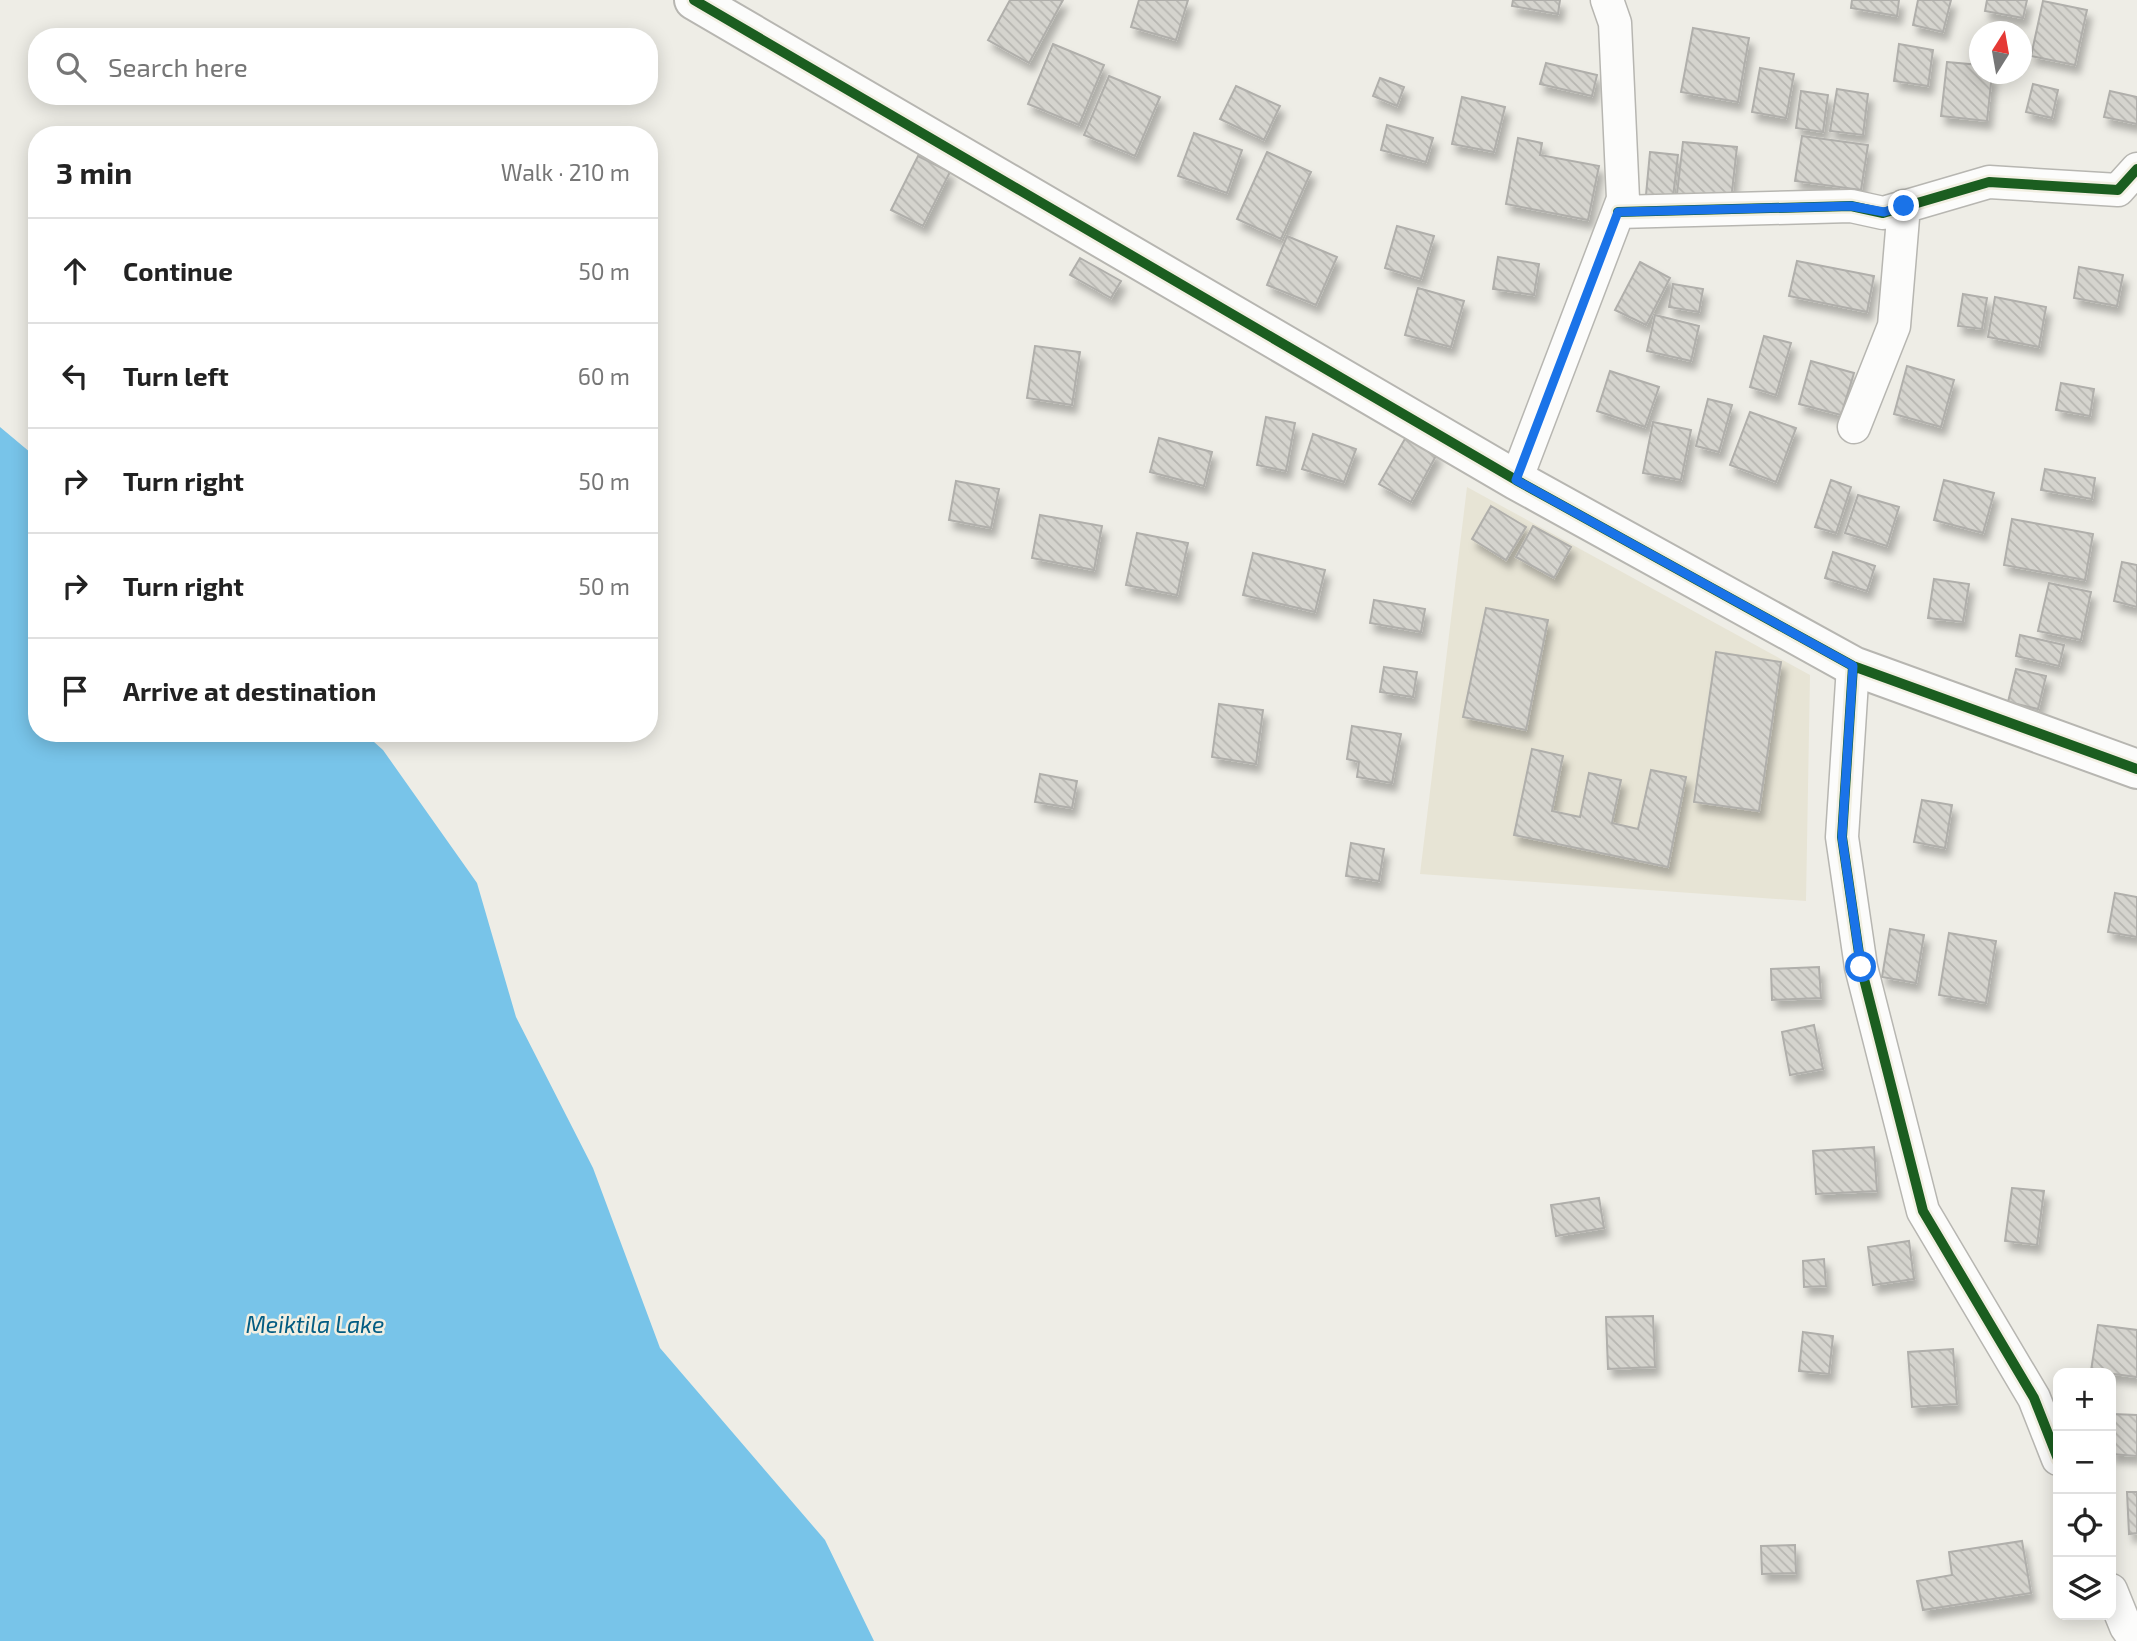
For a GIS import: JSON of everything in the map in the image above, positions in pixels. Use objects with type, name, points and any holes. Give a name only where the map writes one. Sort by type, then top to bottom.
[{"type":"street","points":[[694,0],[1516,480],[1853,666],[2137,769]]},
{"type":"street","points":[[1516,480],[1623,199],[1615,23],[1607,0]]},
{"type":"street","points":[[1618,212],[1851,206],[1884,212],[1989,182],[2118,190],[2137,169]]},
{"type":"street","points":[[1854,427],[1894,326],[1904,206]]},
{"type":"street","points":[[1853,666],[1842,837],[1861,967],[1916,1184],[1923,1210],[2034,1398],[2053,1446]]},
{"type":"street","points":[[2116,1602],[2126,1627],[2136,1641]]},
{"type":"shaded area","points":[[1467,487],[1810,675],[1806,901],[1420,874]]},
{"type":"water","name":"Meiktila Lake","points":[[0,427],[28,450],[28,742],[374,742],[383,750],[477,883],[516,1017],[593,1168],[660,1348],[825,1540],[874,1641],[0,1641]]},
{"type":"building","points":[[1010,0],[1063,0],[1029,63],[988,40]]},
{"type":"building","points":[[1139,0],[1188,0],[1176,40],[1131,27]]},
{"type":"building","points":[[1513,0],[1560,0],[1558,14],[1512,6]]},
{"type":"building","points":[[1852,0],[1899,0],[1897,16],[1851,8]]},
{"type":"building","points":[[1918,0],[1951,0],[1943,32],[1913,25]]},
{"type":"building","points":[[1987,0],[2027,0],[2023,18],[1985,11]]},
{"type":"building","points":[[2043,1],[2087,10],[2075,65],[2032,56]]},
{"type":"building","points":[[1693,28],[1749,38],[1738,102],[1681,92]]},
{"type":"building","points":[[1053,44],[1104,65],[1079,125],[1028,104]]},
{"type":"building","points":[[1899,44],[1933,50],[1928,86],[1894,81]]},
{"type":"building","points":[[1947,62],[1969,64],[1969,84],[1991,84],[1987,121],[1941,116]]},
{"type":"building","points":[[1546,63],[1597,75],[1592,96],[1540,84]]},
{"type":"building","points":[[1760,68],[1794,74],[1786,118],[1752,112]]},
{"type":"building","points":[[1109,76],[1160,97],[1135,156],[1084,135]]},
{"type":"building","points":[[1380,78],[1404,87],[1397,106],[1373,96]]},
{"type":"building","points":[[2033,84],[2058,90],[2052,118],[2026,112]]},
{"type":"building","points":[[1236,86],[1280,106],[1264,140],[1220,119]]},
{"type":"building","points":[[1837,89],[1868,94],[1863,135],[1830,131]]},
{"type":"building","points":[[1801,91],[1828,95],[1823,132],[1796,128]]},
{"type":"building","points":[[2110,91],[2137,97],[2137,124],[2104,117]]},
{"type":"building","points":[[1462,97],[1505,107],[1494,152],[1452,144]]},
{"type":"building","points":[[1387,125],[1433,138],[1426,162],[1381,150]]},
{"type":"building","points":[[1194,133],[1242,150],[1227,193],[1178,176]]},
{"type":"building","points":[[1802,136],[1868,145],[1861,190],[1795,181]]},
{"type":"building","points":[[1518,138],[1542,143],[1540,155],[1599,166],[1588,220],[1506,204]]},
{"type":"building","points":[[1683,142],[1737,147],[1731,200],[1677,194]]},
{"type":"building","points":[[1267,152],[1311,172],[1281,239],[1237,219]]},
{"type":"building","points":[[1650,152],[1678,155],[1673,197],[1646,195]]},
{"type":"building","points":[[918,156],[950,172],[923,226],[891,210]]},
{"type":"building","points":[[1397,226],[1434,236],[1421,279],[1385,268]]},
{"type":"building","points":[[1287,236],[1337,257],[1316,305],[1267,285]]},
{"type":"building","points":[[1498,257],[1539,264],[1534,295],[1493,289]]},
{"type":"building","points":[[1080,258],[1121,281],[1111,298],[1070,275]]},
{"type":"building","points":[[1797,261],[1874,276],[1867,312],[1789,296]]},
{"type":"building","points":[[1640,262],[1670,278],[1646,325],[1615,310]]},
{"type":"building","points":[[2079,267],[2123,275],[2117,306],[2074,298]]},
{"type":"building","points":[[1673,284],[1703,289],[1699,312],[1669,307]]},
{"type":"building","points":[[1418,288],[1464,301],[1451,347],[1405,335]]},
{"type":"building","points":[[1963,294],[1987,298],[1982,329],[1958,326]]},
{"type":"building","points":[[1995,297],[2046,307],[2039,347],[1988,337]]},
{"type":"building","points":[[1655,315],[1699,326],[1691,361],[1647,351]]},
{"type":"building","points":[[1764,336],[1791,343],[1776,395],[1750,387]]},
{"type":"building","points":[[1035,346],[1080,352],[1072,405],[1027,398]]},
{"type":"building","points":[[1811,361],[1854,373],[1841,415],[1799,404]]},
{"type":"building","points":[[1907,366],[1954,380],[1941,427],[1894,414]]},
{"type":"building","points":[[1610,371],[1659,387],[1645,427],[1597,411]]},
{"type":"building","points":[[2061,383],[2094,389],[2090,416],[2056,410]]},
{"type":"building","points":[[1708,399],[1732,405],[1719,452],[1696,446]]},
{"type":"building","points":[[1750,412],[1796,428],[1776,482],[1730,465]]},
{"type":"building","points":[[1266,417],[1295,423],[1286,471],[1257,465]]},
{"type":"building","points":[[1653,422],[1691,430],[1681,480],[1643,473]]},
{"type":"building","points":[[1313,434],[1356,449],[1344,482],[1302,469]]},
{"type":"building","points":[[1406,437],[1437,454],[1411,502],[1379,484]]},
{"type":"building","points":[[1159,438],[1212,452],[1204,486],[1150,472]]},
{"type":"building","points":[[2045,469],[2095,478],[2092,499],[2041,490]]},
{"type":"building","points":[[1831,480],[1851,487],[1836,533],[1815,527]]},
{"type":"building","points":[[1944,480],[1994,493],[1983,533],[1934,520]]},
{"type":"building","points":[[956,481],[999,489],[991,528],[949,520]]},
{"type":"building","points":[[1858,495],[1899,507],[1887,546],[1845,533]]},
{"type":"building","points":[[1491,506],[1526,527],[1506,560],[1472,539]]},
{"type":"building","points":[[1040,515],[1102,526],[1094,570],[1032,558]]},
{"type":"building","points":[[2012,519],[2093,534],[2085,580],[2004,565]]},
{"type":"building","points":[[1533,526],[1571,547],[1554,578],[1516,557]]},
{"type":"building","points":[[1137,533],[1188,543],[1177,595],[1126,585]]},
{"type":"building","points":[[1833,552],[1875,566],[1867,591],[1825,578]]},
{"type":"building","points":[[1253,553],[1325,570],[1315,612],[1243,595]]},
{"type":"building","points":[[2122,562],[2137,565],[2137,607],[2114,601]]},
{"type":"building","points":[[1934,579],[1969,584],[1963,622],[1928,618]]},
{"type":"building","points":[[2049,583],[2091,592],[2081,640],[2038,631]]},
{"type":"building","points":[[1374,600],[1425,609],[1421,632],[1370,623]]},
{"type":"building","points":[[1486,608],[1548,620],[1526,730],[1463,717]]},
{"type":"building","points":[[2020,635],[2064,645],[2059,666],[2016,656]]},
{"type":"building","points":[[1716,652],[1781,662],[1759,811],[1694,802]]},
{"type":"building","points":[[1384,667],[1417,672],[1413,697],[1380,692]]},
{"type":"building","points":[[2016,669],[2046,676],[2038,709],[2008,702]]},
{"type":"building","points":[[1219,704],[1263,710],[1256,764],[1212,757]]},
{"type":"building","points":[[1352,726],[1401,734],[1392,783],[1357,777],[1359,762],[1347,759]]},
{"type":"building","points":[[1532,749],[1563,756],[1552,811],[1580,817],[1589,773],[1621,780],[1612,823],[1638,829],[1651,770],[1686,777],[1668,867],[1514,835]]},
{"type":"building","points":[[1040,774],[1077,781],[1072,808],[1035,802]]},
{"type":"building","points":[[1922,800],[1952,805],[1945,848],[1914,842]]},
{"type":"building","points":[[1351,843],[1384,849],[1379,881],[1346,876]]},
{"type":"building","points":[[2115,893],[2137,897],[2137,937],[2108,932]]},
{"type":"building","points":[[1890,929],[1924,935],[1916,983],[1882,977]]},
{"type":"building","points":[[1949,933],[1996,941],[1986,1003],[1939,995]]},
{"type":"building","points":[[1819,967],[1821,998],[1772,1000],[1771,969]]},
{"type":"building","points":[[1814,1025],[1823,1069],[1790,1075],[1782,1032]]},
{"type":"building","points":[[1874,1147],[1877,1191],[1816,1194],[1813,1151]]},
{"type":"building","points":[[2012,1188],[2044,1191],[2037,1245],[2005,1241]]},
{"type":"building","points":[[1599,1198],[1604,1228],[1556,1236],[1551,1205]]},
{"type":"building","points":[[1909,1241],[1914,1279],[1873,1285],[1868,1247]]},
{"type":"building","points":[[1824,1259],[1826,1286],[1804,1287],[1803,1261]]},
{"type":"building","points":[[1653,1316],[1655,1367],[1608,1369],[1606,1317]]},
{"type":"building","points":[[2098,1325],[2137,1330],[2137,1377],[2116,1374],[2116,1368],[2091,1368]]},
{"type":"building","points":[[1803,1332],[1833,1336],[1829,1374],[1799,1371]]},
{"type":"building","points":[[1953,1349],[1957,1404],[1912,1407],[1908,1352]]},
{"type":"building","points":[[2116,1414],[2137,1415],[2137,1456],[2116,1454]]},
{"type":"building","points":[[2127,1492],[2137,1492],[2137,1533],[2129,1534]]},
{"type":"building","points":[[2022,1541],[2031,1593],[1923,1610],[1917,1581],[1952,1575],[1949,1552]]},
{"type":"building","points":[[1795,1545],[1796,1573],[1762,1574],[1761,1546]]},
{"type":"cycle path","points":[[694,0],[1516,480],[1853,666],[2137,769]]},
{"type":"cycle path","points":[[1618,212],[1851,206],[1883,213],[1989,182],[2118,190],[2137,169]]},
{"type":"cycle path","points":[[1853,666],[1842,837],[1861,967],[1923,1211],[2034,1398],[2053,1446]]},
{"type":"route","points":[[1861,967],[1842,837],[1853,666],[1516,480],[1618,212],[1851,206],[1884,212],[1904,206]]}]
